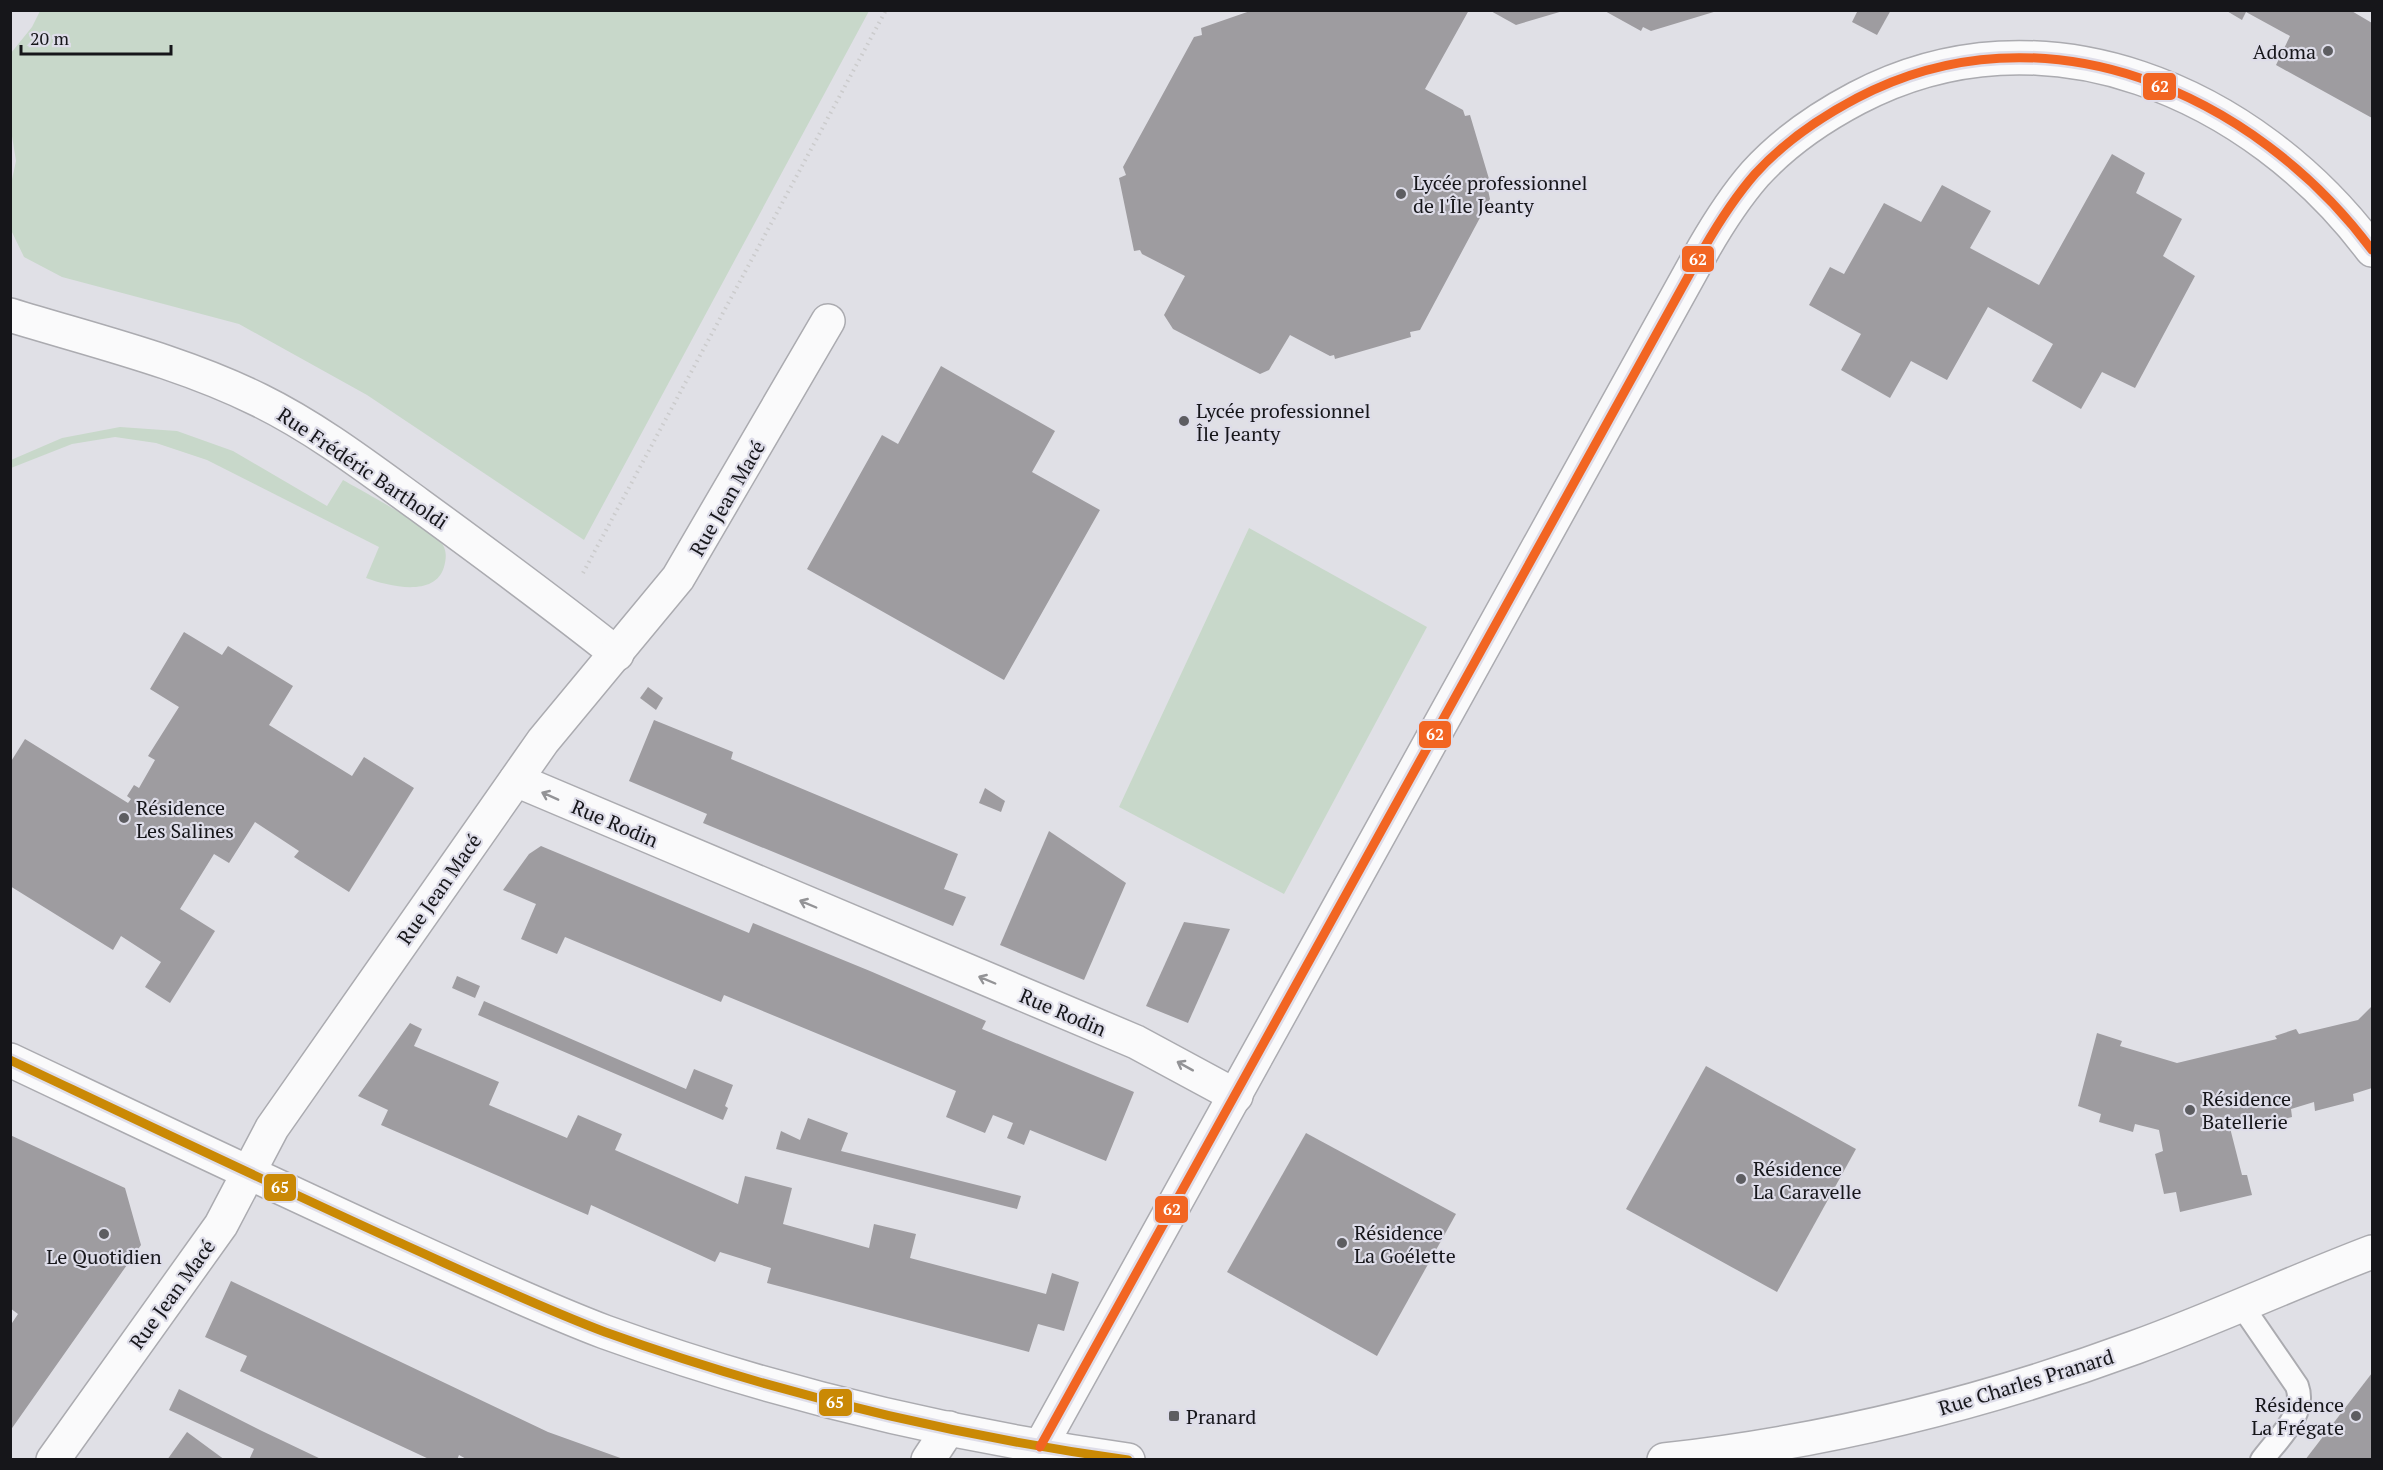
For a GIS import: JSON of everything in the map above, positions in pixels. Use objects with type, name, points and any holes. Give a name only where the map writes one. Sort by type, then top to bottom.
[{"type":"street","points":[[1040,1447],[1704,248],[1737,195],[1794,136],[1871,91],[1926,68],[1983,57],[2012,56],[2074,62],[2152,82],[2185,96],[2246,130],[2279,154],[2332,200],[2373,250]]},
{"type":"street","name":"Rue Frédéric Bartholdi","points":[[10,315],[186,368],[292,417],[343,450],[495,560],[617,654]]},
{"type":"street","name":"Rue Jean Macé","points":[[53,1460],[221,1225],[272,1128],[516,780],[562,717],[663,600],[696,553],[828,321]]},
{"type":"street","name":"Rue Rodin","points":[[516,780],[1137,1042],[1236,1095]]},
{"type":"street","points":[[10,1060],[249,1174],[499,1287],[612,1334],[711,1367],[831,1402],[1040,1447],[1128,1460]]},
{"type":"street","name":"Rue Charles Pranard","points":[[1664,1460],[1778,1444],[1909,1418],[2051,1377],[2242,1306],[2373,1252]]},
{"type":"street","points":[[928,1460],[949,1428]]},
{"type":"lane","points":[[2242,1306],[2300,1395],[2297,1413],[2262,1460]]},
{"type":"path","points":[[587,583],[583,573],[886,10]]},
{"type":"green space","points":[[40,10],[869,11],[584,540],[367,395],[239,324],[62,277],[24,257],[11,230],[11,184],[16,161],[11,130],[11,53],[32,27]]},
{"type":"green space","points":[[120,427],[177,431],[233,451],[327,506],[343,480],[412,520],[437,538],[445,550],[444,567],[439,577],[421,586],[398,586],[366,578],[379,547],[207,460],[156,443],[115,437],[72,444],[11,468],[11,460],[62,438]]},
{"type":"green space","points":[[1249,528],[1427,627],[1284,894],[1119,807]]},
{"type":"building","name":"Lycée professionnel de l'Île Jeanty","points":[[1253,10],[1469,10],[1425,89],[1463,110],[1465,116],[1470,115],[1492,189],[1488,190],[1490,199],[1420,330],[1410,332],[1411,337],[1335,359],[1334,355],[1330,356],[1290,335],[1269,370],[1260,374],[1173,329],[1164,315],[1185,276],[1142,254],[1140,250],[1134,251],[1119,178],[1126,175],[1123,167],[1194,37],[1202,35],[1201,28]]},
{"type":"building","points":[[1489,10],[1563,10],[1563,11],[1516,25]]},
{"type":"building","points":[[1603,10],[1717,11],[1651,31],[1643,27],[1641,31]]},
{"type":"building","points":[[1858,10],[1891,10],[1877,35],[1852,22]]},
{"type":"building","name":"Adoma","points":[[2225,10],[2350,10],[2372,23],[2372,118],[2276,65],[2290,36],[2246,12],[2242,20]]},
{"type":"building","points":[[2112,154],[2145,173],[2136,193],[2182,219],[2163,256],[2195,276],[2135,388],[2102,372],[2081,409],[2032,381],[2053,344],[1988,307],[1947,380],[1911,361],[1890,398],[1841,370],[1861,334],[1809,305],[1830,267],[1844,274],[1884,203],[1921,222],[1942,185],[1991,211],[1970,248],[2039,285]]},
{"type":"building","points":[[941,366],[1055,431],[1032,472],[1100,510],[1004,680],[807,569],[882,435],[898,444]]},
{"type":"building","name":"Résidence Les Salines","points":[[184,632],[222,655],[228,646],[293,686],[269,725],[352,776],[364,757],[414,788],[349,892],[294,857],[299,851],[255,822],[229,863],[214,854],[180,909],[215,931],[170,1003],[145,987],[161,962],[121,936],[113,950],[10,886],[10,763],[25,739],[128,803],[131,799],[127,796],[134,785],[139,788],[155,760],[148,756],[179,707],[150,689]]},
{"type":"building","points":[[648,687],[663,698],[656,710],[640,698]]},
{"type":"building","points":[[654,720],[733,752],[731,759],[958,854],[944,889],[966,897],[953,926],[703,823],[707,814],[629,781]]},
{"type":"building","points":[[985,788],[1005,801],[1001,812],[979,803]]},
{"type":"building","points":[[1049,831],[1126,883],[1084,980],[1000,945]]},
{"type":"building","points":[[541,846],[749,933],[753,923],[870,971],[986,1021],[982,1029],[1134,1092],[1106,1161],[1030,1130],[1024,1145],[1007,1138],[1013,1123],[993,1115],[985,1133],[946,1117],[956,1091],[724,995],[721,1002],[565,937],[557,954],[521,939],[536,904],[503,890],[529,854]]},
{"type":"building","points":[[1184,922],[1230,929],[1188,1023],[1146,1006]]},
{"type":"building","points":[[457,976],[480,986],[475,998],[452,988]]},
{"type":"building","points":[[484,1001],[686,1089],[694,1069],[733,1085],[725,1106],[728,1108],[723,1120],[478,1015]]},
{"type":"building","name":"Résidence Batellerie","points":[[2372,1006],[2372,1088],[2353,1094],[2354,1101],[2315,1111],[2314,1102],[2291,1109],[2292,1117],[2256,1126],[2253,1118],[2229,1124],[2242,1175],[2247,1175],[2252,1195],[2180,1212],[2176,1192],[2164,1194],[2155,1154],[2163,1151],[2159,1130],[2135,1124],[2133,1132],[2099,1122],[2101,1114],[2078,1106],[2097,1033],[2122,1041],[2120,1046],[2177,1063],[2277,1039],[2275,1036],[2296,1029],[2299,1034],[2358,1020]]},
{"type":"building","points":[[410,1023],[422,1029],[414,1046],[499,1082],[489,1105],[567,1138],[578,1115],[622,1134],[615,1150],[738,1204],[745,1176],[792,1188],[783,1224],[869,1248],[874,1224],[916,1234],[910,1258],[1046,1294],[1052,1273],[1079,1282],[1064,1331],[1038,1324],[1029,1352],[767,1283],[771,1268],[720,1252],[715,1262],[591,1205],[588,1215],[381,1125],[388,1110],[358,1096]]},
{"type":"building","name":"Résidence La Caravelle","points":[[1706,1066],[1856,1149],[1777,1292],[1626,1209]]},
{"type":"building","points":[[808,1118],[848,1133],[841,1151],[1021,1196],[1017,1209],[776,1149],[781,1131],[800,1140]]},
{"type":"building","name":"Résidence La Goélette","points":[[1306,1133],[1456,1214],[1377,1356],[1227,1272]]},
{"type":"building","points":[[10,1135],[125,1188],[141,1245],[10,1431],[10,1326],[18,1314],[10,1308]]},
{"type":"building","points":[[231,1281],[548,1432],[626,1460],[468,1460],[459,1455],[457,1460],[431,1460],[240,1371],[247,1356],[205,1337]]},
{"type":"building","name":"Résidence La Frégate","points":[[2372,1373],[2372,1460],[2305,1460]]},
{"type":"building","points":[[179,1389],[323,1460],[249,1460],[254,1449],[169,1410]]},
{"type":"building","points":[[187,1432],[225,1460],[167,1460]]},
{"type":"transit line","name":"62","points":[[1040,1447],[1704,248],[1721,219],[1741,192],[1778,151],[1816,122],[1857,98],[1928,70],[1999,58],[2071,61],[2140,78],[2206,107],[2268,146],[2324,194],[2372,250]]},
{"type":"transit line","name":"65","points":[[10,1060],[396,1241],[526,1300],[605,1332],[733,1374],[863,1410],[995,1438],[1128,1460]]},
{"type":"place","name":"Adoma","points":[[2328,51]]},
{"type":"place","name":"Lycée professionnel de l'Île Jeanty","points":[[1401,194]]},
{"type":"place","name":"Lycée professionnel Île Jeanty","points":[[1184,421]]},
{"type":"place","name":"Résidence Les Salines","points":[[124,818]]},
{"type":"place","name":"Résidence Batellerie","points":[[2190,1110]]},
{"type":"place","name":"Résidence La Caravelle","points":[[1741,1179]]},
{"type":"place","name":"Le Quotidien","points":[[104,1234]]},
{"type":"place","name":"Résidence La Goélette","points":[[1342,1243]]},
{"type":"place","name":"Pranard","points":[[1174,1416]]},
{"type":"place","name":"Résidence La Frégate","points":[[2356,1416]]}]
